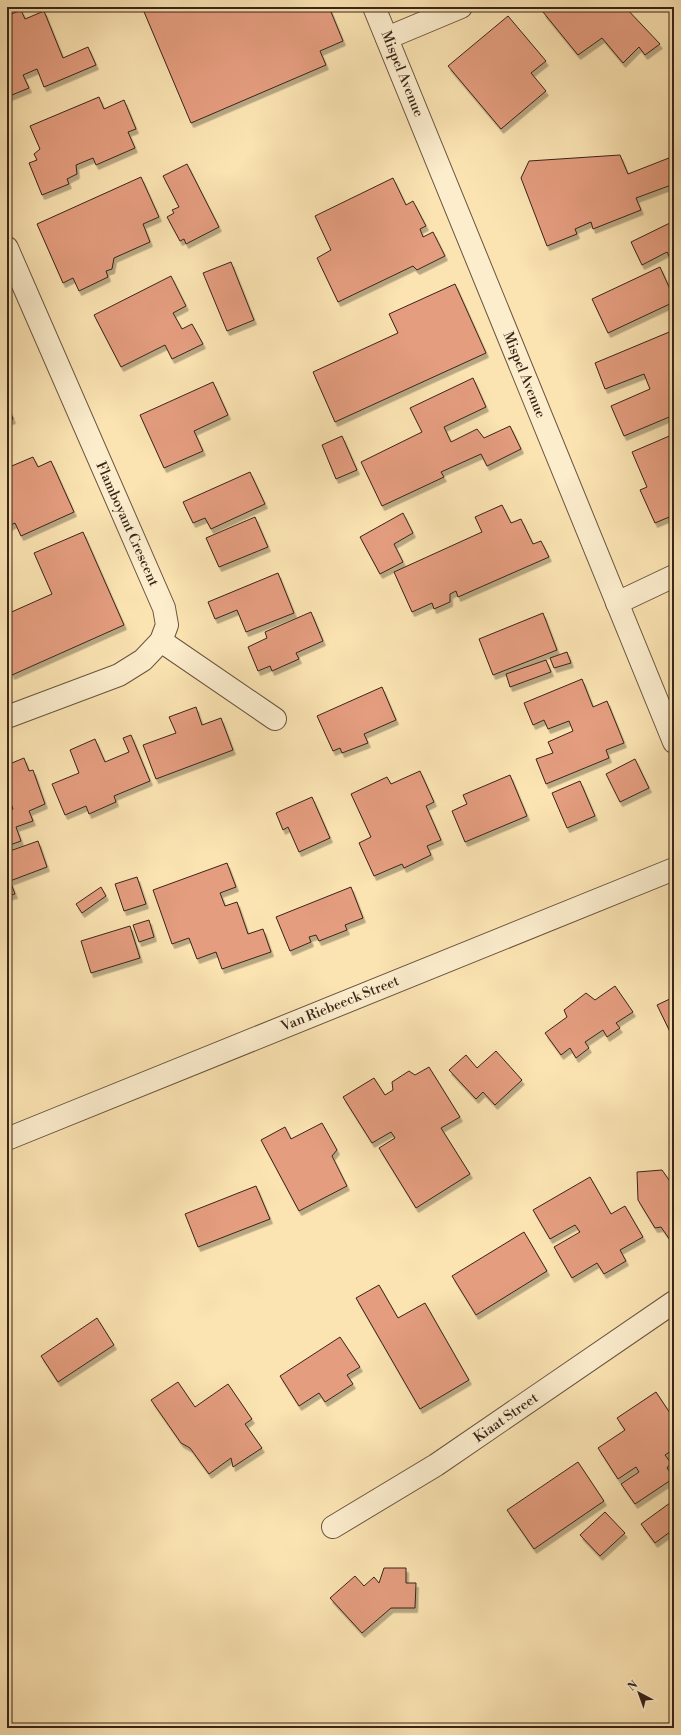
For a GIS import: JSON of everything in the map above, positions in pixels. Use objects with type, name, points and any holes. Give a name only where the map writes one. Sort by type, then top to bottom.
[{"type":"street","name":"Mispel Avenue","points":[[374,7],[674,742]]},
{"type":"street","points":[[387,38],[461,7]]},
{"type":"street","name":"Flamboyant Crescent","points":[[7,248],[164,608],[167,625],[161,641],[143,660],[119,675],[7,718]]},
{"type":"street","points":[[617,603],[674,576]]},
{"type":"street","points":[[161,641],[275,719]]},
{"type":"street","name":"Van Riebeeck Street","points":[[7,1139],[674,868]]},
{"type":"street","name":"Kiaat Street","points":[[333,1527],[436,1465],[674,1302]]},
{"type":"building","points":[[142,7],[329,7],[343,41],[320,51],[326,65],[191,123]]},
{"type":"building","points":[[549,7],[625,7],[660,44],[645,55],[639,47],[623,63],[602,38],[578,55],[543,12]]},
{"type":"building","points":[[21,10],[25,19],[44,11],[63,58],[88,47],[96,65],[44,87],[37,69],[23,75],[29,88],[7,97],[7,16]]},
{"type":"building","points":[[508,16],[546,61],[531,73],[546,91],[501,129],[448,66]]},
{"type":"building","points":[[99,97],[104,109],[124,100],[136,129],[128,132],[135,148],[96,165],[93,158],[76,165],[77,174],[67,179],[69,184],[42,195],[29,163],[37,160],[34,154],[40,149],[30,126]]},
{"type":"building","points":[[620,155],[628,174],[674,156],[674,184],[636,198],[641,210],[593,229],[591,222],[575,229],[577,234],[547,246],[521,178],[529,161]]},
{"type":"building","points":[[187,164],[219,227],[186,244],[184,239],[180,241],[167,217],[174,213],[172,210],[179,207],[163,176]]},
{"type":"building","points":[[141,177],[159,217],[143,224],[150,242],[114,258],[112,269],[106,271],[108,277],[79,291],[73,278],[63,283],[37,224]]},
{"type":"building","points":[[393,178],[406,205],[413,201],[426,226],[420,229],[423,237],[433,232],[445,256],[417,270],[413,266],[338,302],[317,258],[331,250],[315,216]]},
{"type":"building","points":[[674,221],[674,266],[667,252],[642,265],[631,242]]},
{"type":"building","points":[[231,262],[254,320],[227,331],[203,273]]},
{"type":"building","points":[[660,267],[674,298],[674,302],[608,333],[592,299]]},
{"type":"building","points":[[171,276],[186,306],[173,313],[182,329],[192,324],[203,344],[172,359],[165,345],[121,367],[94,315]]},
{"type":"building","points":[[455,284],[486,353],[335,422],[313,372],[398,333],[389,314]]},
{"type":"building","points":[[674,330],[674,415],[624,436],[611,406],[650,389],[644,374],[605,389],[595,363]]},
{"type":"building","points":[[473,378],[486,407],[444,427],[451,442],[477,429],[484,438],[510,426],[521,449],[487,466],[481,454],[441,472],[444,477],[382,506],[361,462],[422,432],[410,408]]},
{"type":"building","points":[[213,382],[228,415],[194,431],[203,451],[164,468],[140,415]]},
{"type":"building","points":[[7,404],[13,419],[7,421]]},
{"type":"building","points":[[674,434],[674,515],[655,523],[640,490],[647,487],[632,452]]},
{"type":"building","points":[[342,436],[357,470],[336,479],[322,445]]},
{"type":"building","points":[[33,457],[38,467],[51,461],[74,512],[21,536],[15,523],[7,527],[7,468]]},
{"type":"building","points":[[250,472],[265,504],[211,529],[205,518],[193,523],[183,502]]},
{"type":"building","points":[[502,505],[511,523],[521,519],[533,544],[541,541],[549,557],[458,597],[456,591],[450,594],[450,602],[434,609],[432,603],[412,612],[394,572],[482,532],[475,517]]},
{"type":"building","points":[[403,513],[413,533],[394,544],[403,562],[380,574],[360,537]]},
{"type":"building","points":[[255,517],[268,547],[219,567],[206,538]]},
{"type":"building","points":[[83,532],[124,625],[12,675],[7,665],[7,614],[52,594],[34,553]]},
{"type":"building","points":[[278,573],[294,613],[246,632],[237,610],[215,619],[208,602]]},
{"type":"building","points":[[311,612],[323,641],[296,653],[299,659],[272,671],[270,666],[258,671],[248,647],[267,638],[265,632]]},
{"type":"building","points":[[543,613],[557,650],[493,675],[479,639]]},
{"type":"building","points":[[567,652],[571,663],[554,668],[550,658]]},
{"type":"building","points":[[546,660],[551,672],[510,687],[506,674]]},
{"type":"building","points":[[582,679],[593,707],[607,701],[624,743],[606,750],[609,758],[546,784],[536,759],[553,753],[548,742],[573,731],[569,721],[548,729],[544,720],[533,725],[524,703]]},
{"type":"building","points":[[382,687],[396,720],[364,734],[368,743],[342,753],[340,748],[333,751],[317,716]]},
{"type":"building","points":[[196,707],[202,725],[221,718],[233,750],[156,779],[143,745],[176,733],[169,717]]},
{"type":"building","points":[[131,735],[150,781],[114,796],[116,802],[89,814],[86,806],[65,815],[52,784],[79,773],[70,750],[95,739],[105,762],[129,752],[123,738]]},
{"type":"building","points":[[24,758],[29,771],[33,770],[45,804],[29,811],[33,821],[16,827],[21,841],[7,846],[7,811],[13,809],[7,793],[7,765]]},
{"type":"building","points":[[635,759],[649,788],[620,802],[606,774]]},
{"type":"building","points":[[420,771],[434,802],[426,806],[441,840],[427,846],[431,855],[404,868],[402,864],[374,876],[359,843],[371,837],[351,794],[387,777],[391,784]]},
{"type":"building","points":[[510,775],[527,816],[465,842],[452,811],[467,804],[463,795]]},
{"type":"building","points":[[580,781],[595,816],[567,828],[552,793]]},
{"type":"building","points":[[312,797],[330,838],[299,852],[288,827],[283,830],[276,813]]},
{"type":"building","points":[[38,841],[47,867],[10,881],[15,894],[7,896],[7,852]]},
{"type":"building","points":[[227,863],[236,887],[220,893],[225,906],[237,902],[248,934],[263,929],[271,952],[222,969],[216,952],[197,959],[189,938],[172,944],[153,890]]},
{"type":"building","points":[[137,877],[146,904],[124,911],[115,884]]},
{"type":"building","points":[[101,887],[106,896],[82,913],[76,904]]},
{"type":"building","points":[[351,887],[363,918],[345,925],[347,930],[319,941],[316,935],[309,937],[311,942],[290,951],[276,917]]},
{"type":"building","points":[[149,920],[154,937],[139,942],[133,925]]},
{"type":"building","points":[[130,926],[140,958],[91,973],[81,941]]},
{"type":"building","points":[[615,986],[633,1012],[616,1023],[620,1028],[607,1037],[603,1030],[585,1042],[589,1048],[576,1058],[570,1048],[561,1055],[545,1033],[567,1017],[564,1010],[586,993],[595,1000]]},
{"type":"building","points":[[674,997],[674,1040],[657,1005]]},
{"type":"building","points":[[496,1051],[522,1080],[495,1105],[483,1092],[476,1099],[449,1070],[466,1055],[477,1068]]},
{"type":"building","points":[[429,1067],[460,1117],[441,1128],[470,1174],[416,1208],[379,1148],[395,1138],[391,1132],[372,1143],[343,1097],[374,1078],[385,1095],[393,1090],[392,1082],[409,1071],[415,1075]]},
{"type":"building","points":[[322,1123],[337,1150],[332,1156],[347,1186],[299,1211],[261,1140],[285,1127],[291,1139]]},
{"type":"building","points":[[662,1170],[674,1187],[674,1238],[670,1240],[661,1227],[655,1228],[638,1200],[637,1172]]},
{"type":"building","points":[[590,1177],[611,1214],[625,1206],[643,1237],[620,1250],[626,1261],[604,1274],[597,1263],[572,1278],[554,1247],[580,1232],[575,1225],[550,1239],[533,1210]]},
{"type":"building","points":[[256,1186],[270,1219],[198,1247],[185,1214]]},
{"type":"building","points":[[524,1232],[547,1271],[476,1315],[452,1276]]},
{"type":"building","points":[[379,1285],[398,1318],[425,1303],[469,1380],[420,1409],[356,1298]]},
{"type":"building","points":[[97,1318],[114,1345],[58,1382],[41,1356]]},
{"type":"building","points":[[340,1337],[360,1367],[347,1375],[353,1384],[325,1402],[319,1393],[299,1406],[280,1376]]},
{"type":"building","points":[[178,1382],[195,1407],[228,1384],[252,1419],[245,1424],[262,1448],[233,1467],[231,1458],[209,1474],[190,1448],[181,1443],[151,1400]]},
{"type":"building","points":[[656,1392],[674,1419],[674,1449],[665,1455],[671,1463],[667,1468],[674,1478],[635,1504],[621,1484],[639,1472],[636,1467],[618,1479],[598,1448],[625,1430],[617,1418]]},
{"type":"building","points":[[578,1462],[604,1501],[534,1549],[507,1510]]},
{"type":"building","points":[[674,1500],[674,1529],[655,1543],[641,1524]]},
{"type":"building","points":[[605,1512],[625,1533],[600,1556],[580,1535]]},
{"type":"building","points":[[384,1568],[406,1568],[406,1583],[416,1583],[415,1608],[391,1608],[362,1633],[330,1598],[355,1576],[364,1586],[374,1577],[379,1583]]}]
